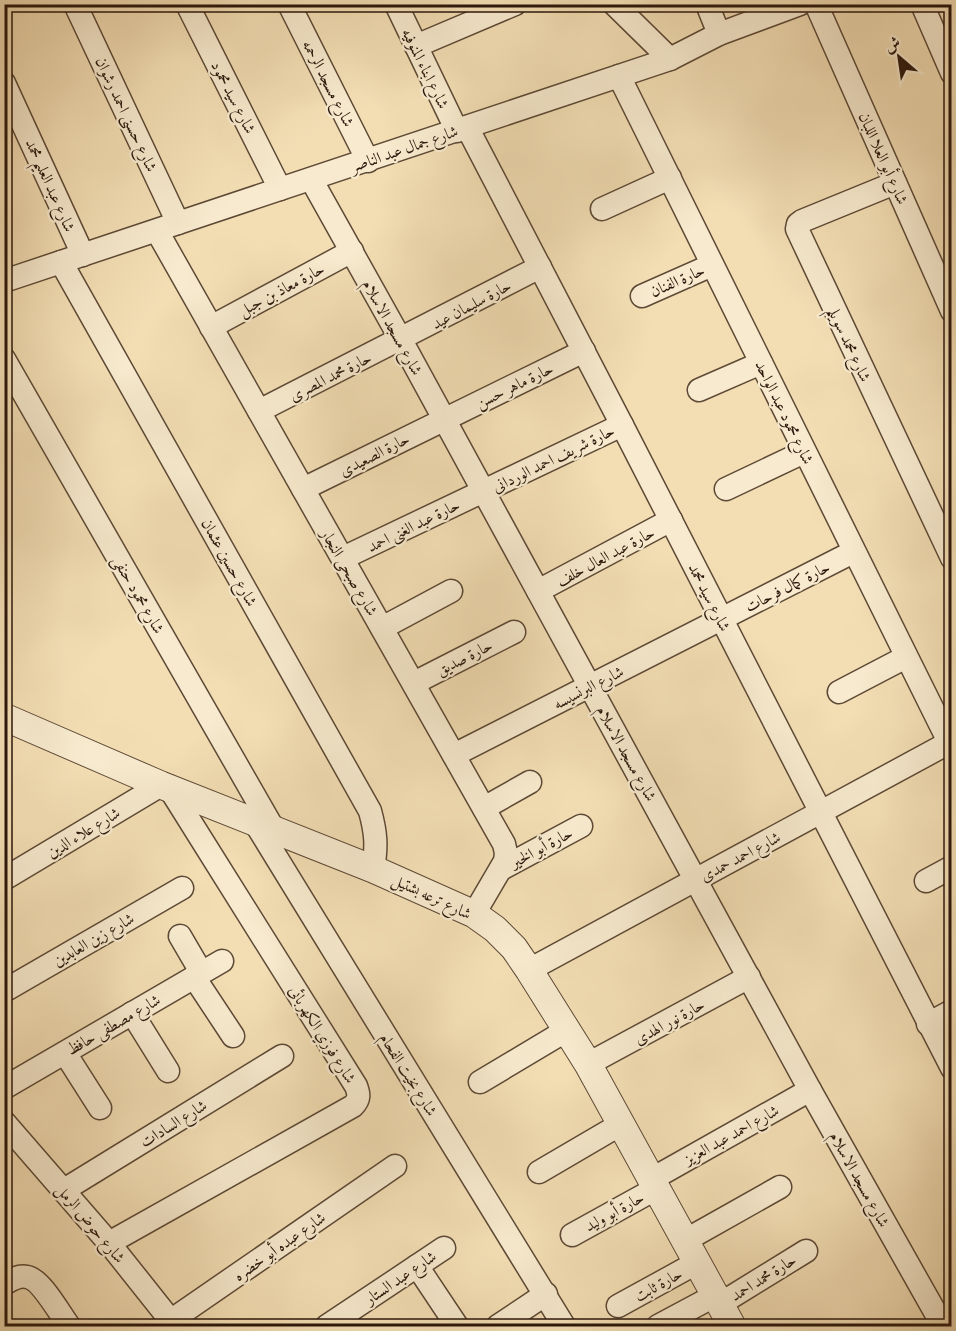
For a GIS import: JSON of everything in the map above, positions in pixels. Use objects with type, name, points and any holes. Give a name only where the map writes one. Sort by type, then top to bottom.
[{"type":"street","name":"شارع حسنى احمد رشوان","points":[[75,4],[167,227]]},
{"type":"street","name":"شارع سيد محمود","points":[[187,4],[280,189]]},
{"type":"street","name":"شارع مسجد الرحمه","points":[[289,4],[369,161]]},
{"type":"street","name":"شارع ابناء المنوفيه","points":[[396,4],[416,46],[462,129]]},
{"type":"street","points":[[416,46],[514,4]]},
{"type":"street","points":[[615,4],[670,59]]},
{"type":"street","points":[[707,4],[719,34]]},
{"type":"street","name":"شارع جمال عبد الناصر","points":[[4,281],[670,59],[719,34],[800,4]]},
{"type":"street","name":"شارع أبو العلا اللبان","points":[[816,4],[951,311]]},
{"type":"street","points":[[922,4],[951,73]]},
{"type":"street","name":"شارع محمود عبد الواحد","points":[[619,76],[853,552],[951,744]]},
{"type":"street","name":"شارع عبد العليم محمد","points":[[4,83],[83,255]]},
{"type":"street","name":"شارع سيد محمد","points":[[462,129],[540,267],[584,351],[951,1068]]},
{"type":"street","points":[[602,209],[670,178]]},
{"type":"street","name":"شارع مسجد الاسلام","points":[[311,179],[484,491],[810,1090],[944,1326]]},
{"type":"street","name":"شارع محمد سويلم","points":[[895,183],[802,221],[797,226],[797,231],[951,558]]},
{"type":"street","name":"شارع صبحى النجار","points":[[167,227],[211,327],[504,844],[506,853],[501,869],[474,914]]},
{"type":"street","name":"حارة معاذ بن جبل","points":[[211,327],[352,251]]},
{"type":"street","name":"شارع حسين عثمان","points":[[61,262],[369,811],[375,830],[376,849],[373,869]]},
{"type":"street","name":"حارة الفنان","points":[[642,296],[712,265]]},
{"type":"street","name":"حارة سليمان عيد","points":[[401,340],[540,267]]},
{"type":"street","name":"حارة محمد المصرى","points":[[259,411],[401,340]]},
{"type":"street","name":"حارة ماهر حسن","points":[[444,419],[584,351]]},
{"type":"street","name":"شارع محمود حنفى","points":[[4,358],[264,825]]},
{"type":"street","points":[[699,390],[761,363]]},
{"type":"street","name":"حارة الصعيدى","points":[[303,489],[444,419]]},
{"type":"street","name":"حارة شريف احمد الوردانى","points":[[484,491],[622,425]]},
{"type":"street","points":[[726,489],[804,452]]},
{"type":"street","name":"حارة عبد الغنى احمد","points":[[343,558],[484,491]]},
{"type":"street","name":"حارة عبد العال خلف","points":[[538,591],[671,520]]},
{"type":"street","name":"حارة كمال فرحات","points":[[722,619],[853,552]]},
{"type":"street","points":[[382,628],[451,591]]},
{"type":"street","name":"شارع البرنسيسه","points":[[454,754],[722,619]]},
{"type":"street","name":"حارة صديق","points":[[414,683],[514,632]]},
{"type":"street","points":[[839,692],[906,657]]},
{"type":"street","name":"شارع ترعه بشتيل","points":[[4,717],[164,786],[373,869],[474,914],[495,929],[514,948],[588,1064],[723,1309]]},
{"type":"street","name":"شارع احمد حمدى","points":[[529,970],[820,812],[951,744]]},
{"type":"street","points":[[484,808],[530,782]]},
{"type":"street","name":"شارع علاء الدين","points":[[4,879],[164,786]]},
{"type":"street","name":"شارع فوزي الكهربائى","points":[[109,1243],[353,1106],[358,1101],[359,1094],[164,786]]},
{"type":"street","name":"شارع بخيت الفحام","points":[[264,825],[564,1326]]},
{"type":"street","name":"حارة أبو الخير","points":[[501,869],[580,826]]},
{"type":"street","points":[[926,880],[951,867]]},
{"type":"street","name":"شارع زين العابدين","points":[[4,990],[182,888]]},
{"type":"street","points":[[180,936],[198,974],[233,1036]]},
{"type":"street","name":"شارع مصطفى حافظ","points":[[4,1088],[222,961]]},
{"type":"street","name":"حارة نور الهدى","points":[[588,1064],[749,977]]},
{"type":"street","points":[[928,1024],[951,1011]]},
{"type":"street","points":[[132,1013],[168,1071]]},
{"type":"street","points":[[480,1082],[567,1030]]},
{"type":"street","points":[[65,1053],[100,1108]]},
{"type":"street","name":"شارع السادات","points":[[64,1190],[282,1056]]},
{"type":"street","name":"شارع احمد عبد العزيز","points":[[654,1183],[810,1090]]},
{"type":"street","name":"شارع حوض الرمل","points":[[4,1122],[109,1243],[170,1325]]},
{"type":"street","points":[[539,1172],[621,1124]]},
{"type":"street","name":"شارع عبده أبو خضره","points":[[170,1325],[395,1166]]},
{"type":"street","name":"حارة أبو وليد","points":[[572,1235],[654,1183]]},
{"type":"street","name":"حارة ثابت","points":[[618,1306],[780,1186]]},
{"type":"street","name":"شارع عبد الستار","points":[[327,1326],[444,1248]]},
{"type":"street","name":"حارة محمد احمد","points":[[658,1326],[723,1309],[806,1251]]},
{"type":"street","points":[[417,1266],[457,1326]]},
{"type":"street","points":[[10,1281],[24,1276],[33,1278],[69,1326]]},
{"type":"street","points":[[498,1326],[546,1294]]},
{"type":"street","points":[[944,1326],[951,1321]]}]
